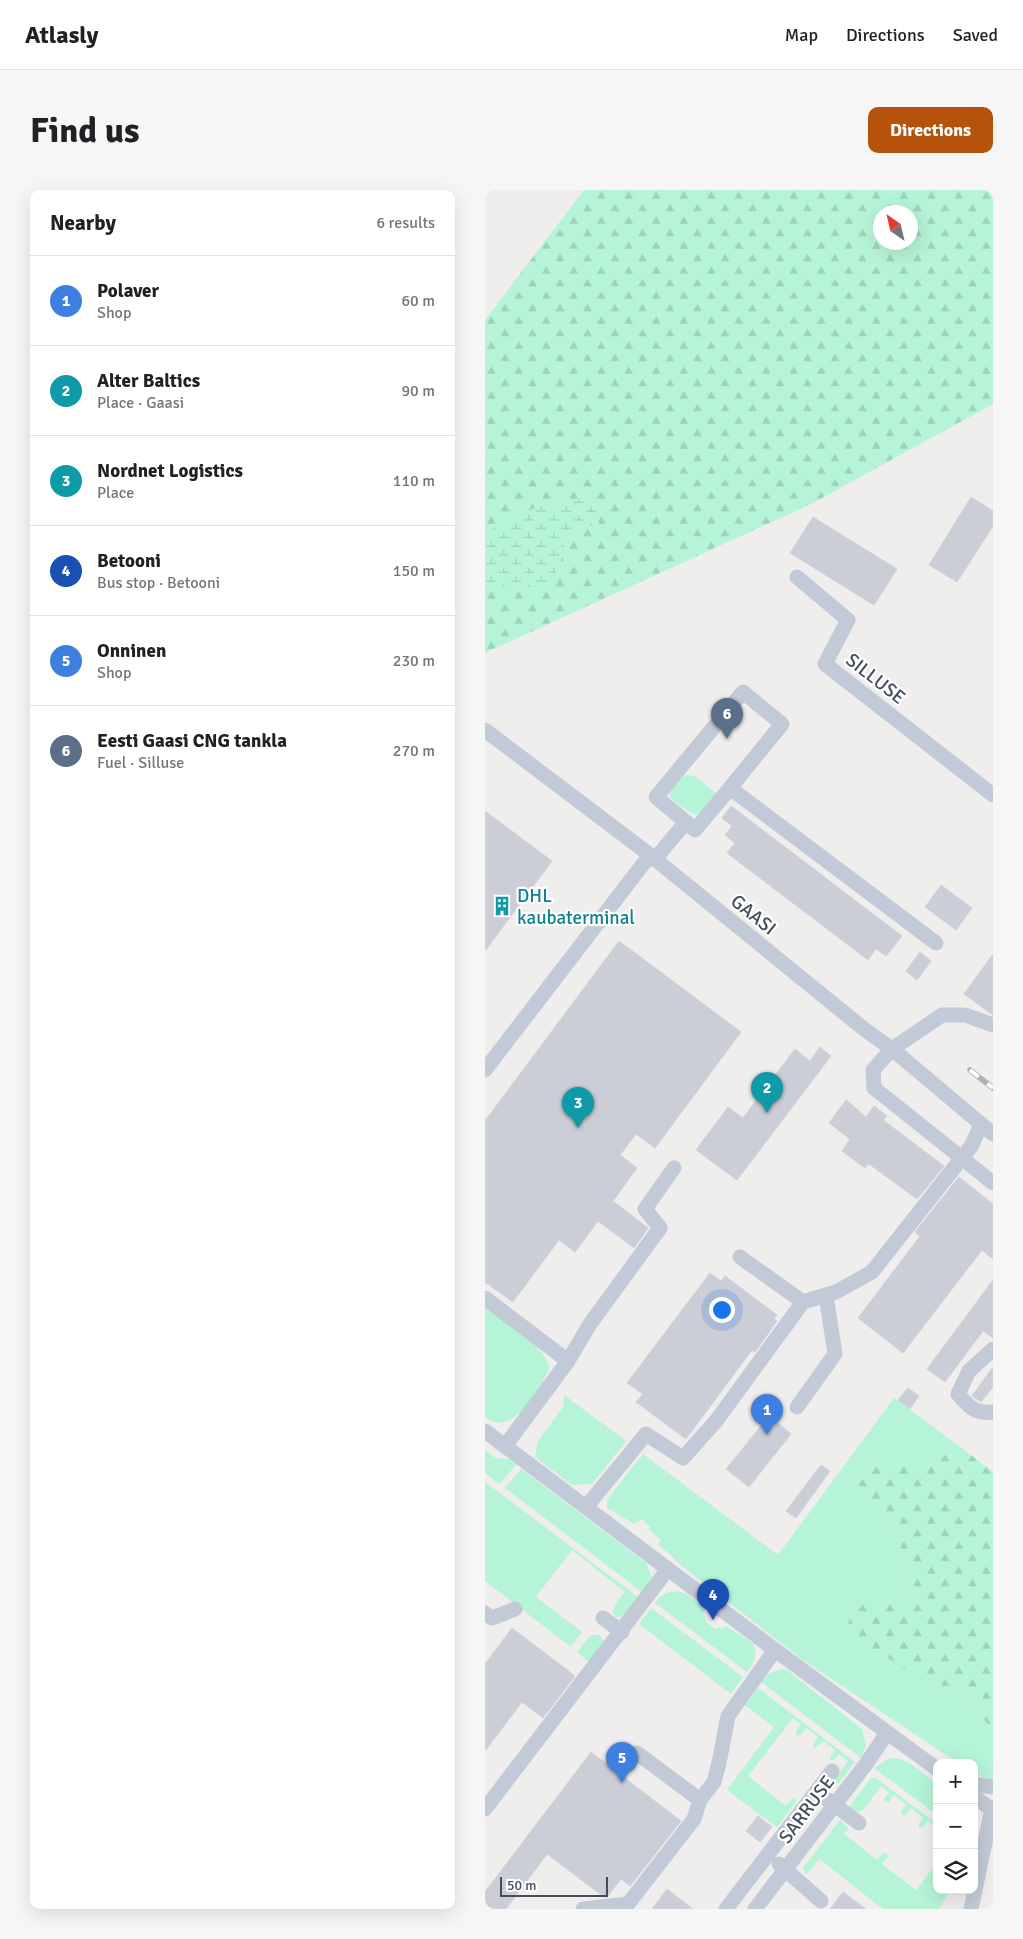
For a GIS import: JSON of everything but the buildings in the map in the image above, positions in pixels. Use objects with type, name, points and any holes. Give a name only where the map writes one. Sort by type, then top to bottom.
[{"type":"street","name":"SILLUSE","points":[[797,577],[848,620],[825,664],[993,796]]},
{"type":"street","points":[[743,692],[781,724],[695,830],[686,822],[655,797],[743,692]]},
{"type":"street","name":"GAASI","points":[[485,730],[653,857],[864,1029],[892,1049],[987,1129]]},
{"type":"street","points":[[731,788],[936,943]]},
{"type":"street","points":[[485,1070],[653,857],[686,822]]},
{"type":"street","points":[[993,1025],[965,1015],[941,1015],[892,1049],[873,1070],[874,1088],[993,1183]]},
{"type":"street","points":[[586,1507],[646,1434],[683,1458],[716,1421],[803,1302],[836,1292],[872,1272],[972,1145],[987,1129]]},
{"type":"street","points":[[505,1446],[568,1361],[590,1324],[660,1228],[645,1209],[674,1168]]},
{"type":"street","points":[[740,1257],[803,1302]]},
{"type":"street","points":[[797,1407],[835,1354],[826,1296]]},
{"type":"street","points":[[485,1298],[568,1361]]},
{"type":"street","points":[[993,1349],[969,1371],[957,1394],[970,1408],[983,1414],[993,1412]]},
{"type":"street","points":[[485,1431],[775,1650],[933,1766]]},
{"type":"street","points":[[485,1809],[669,1569]]},
{"type":"street","points":[[485,1613],[491,1618],[515,1609]]},
{"type":"street","points":[[603,1618],[622,1632]]},
{"type":"street","points":[[583,1909],[628,1904],[695,1819],[700,1800],[714,1782],[728,1716],[775,1650]]},
{"type":"street","name":"SARRUSE","points":[[755,1909],[887,1733]]},
{"type":"street","points":[[637,1753],[700,1800]]},
{"type":"street","points":[[727,1909],[832,1771]]},
{"type":"street","points":[[978,1785],[993,1787]]},
{"type":"street","points":[[816,1792],[859,1823]]},
{"type":"street","points":[[971,1909],[993,1810],[978,1799]]},
{"type":"street","points":[[768,1855],[821,1901]]},
{"type":"green space","points":[[584,190],[993,190],[993,404],[811,504],[485,653],[485,320]]},
{"type":"green space","points":[[589,498],[598,512],[599,523],[566,536],[560,565],[550,585],[512,588],[485,585],[485,533],[542,504],[557,504]]},
{"type":"green space","points":[[686,775],[695,776],[717,794],[698,815],[681,807],[669,793],[673,785]]},
{"type":"green space","points":[[485,1306],[530,1341],[545,1357],[550,1367],[540,1387],[524,1409],[506,1422],[495,1422],[485,1417]]},
{"type":"green space","points":[[564,1395],[626,1441],[592,1484],[572,1485],[535,1457],[538,1441],[563,1407]]},
{"type":"green space","points":[[894,1398],[967,1452],[940,1456],[913,1466],[870,1465],[850,1485],[865,1497],[896,1534],[914,1598],[896,1607],[923,1681],[962,1690],[993,1732],[993,1780],[978,1775],[978,1759],[952,1759],[803,1660],[682,1566],[658,1545],[661,1540],[649,1530],[650,1527],[642,1519],[634,1524],[607,1508],[607,1500],[643,1454],[778,1555]]},
{"type":"green space","points":[[485,1450],[496,1458],[510,1459],[517,1464],[499,1484],[485,1473]]},
{"type":"green space","points":[[967,1452],[993,1472],[993,1732],[962,1690],[923,1681],[865,1643],[848,1623],[853,1612],[872,1599],[896,1607],[914,1597],[896,1534],[865,1497],[849,1485],[870,1465],[913,1466],[940,1456]]},
{"type":"green space","points":[[521,1469],[646,1563],[652,1578],[642,1592],[505,1488]]},
{"type":"green space","points":[[485,1482],[638,1597],[629,1611],[623,1616],[615,1617],[613,1613],[614,1607],[625,1592],[572,1550],[536,1597],[582,1632],[571,1647],[485,1581]]},
{"type":"green space","points":[[677,1591],[693,1598],[699,1604],[705,1611],[703,1614],[706,1617],[706,1622],[715,1629],[720,1627],[723,1629],[726,1626],[754,1644],[755,1659],[747,1672],[655,1603],[659,1597]]},
{"type":"green space","points":[[651,1608],[743,1677],[731,1694],[639,1624]]},
{"type":"green space","points":[[593,1635],[601,1637],[604,1644],[590,1663],[577,1652],[589,1637]]},
{"type":"green space","points":[[780,1669],[787,1670],[862,1729],[866,1745],[861,1758],[761,1682],[768,1674]]},
{"type":"green space","points":[[758,1688],[855,1762],[838,1784],[833,1781],[848,1761],[839,1754],[834,1760],[830,1760],[835,1750],[823,1741],[814,1748],[813,1744],[818,1737],[806,1728],[801,1735],[796,1735],[796,1731],[801,1725],[793,1718],[748,1776],[786,1806],[792,1798],[796,1799],[796,1802],[777,1827],[727,1790],[774,1727],[745,1705]]},
{"type":"green space","points":[[898,1758],[904,1760],[933,1781],[933,1812],[874,1768],[886,1760]]},
{"type":"green space","points":[[871,1778],[876,1778],[933,1821],[933,1825],[928,1821],[923,1827],[919,1828],[923,1818],[911,1808],[906,1815],[903,1815],[901,1811],[906,1805],[894,1795],[889,1802],[885,1802],[884,1799],[889,1792],[881,1786],[863,1810],[856,1812],[849,1807]]},
{"type":"green space","points":[[840,1820],[848,1829],[844,1834],[877,1860],[884,1852],[889,1856],[882,1864],[916,1890],[933,1868],[933,1894],[948,1894],[939,1909],[883,1909],[819,1859],[806,1875],[803,1868]]},
{"type":"railway","points":[[970,1070],[993,1088]]},
{"type":"place","name":"Eesti Gaasi CNG tankla","points":[[727,739]]},
{"type":"place","name":"DHL kaubaterminal","points":[[502,906]]},
{"type":"place","name":"Alter Baltics","points":[[767,1113]]},
{"type":"place","name":"Nordnet Logistics","points":[[578,1128]]},
{"type":"place","name":"Polaver","points":[[767,1435]]},
{"type":"place","name":"Betooni","points":[[713,1620]]},
{"type":"place","name":"Onninen","points":[[622,1783]]}]
